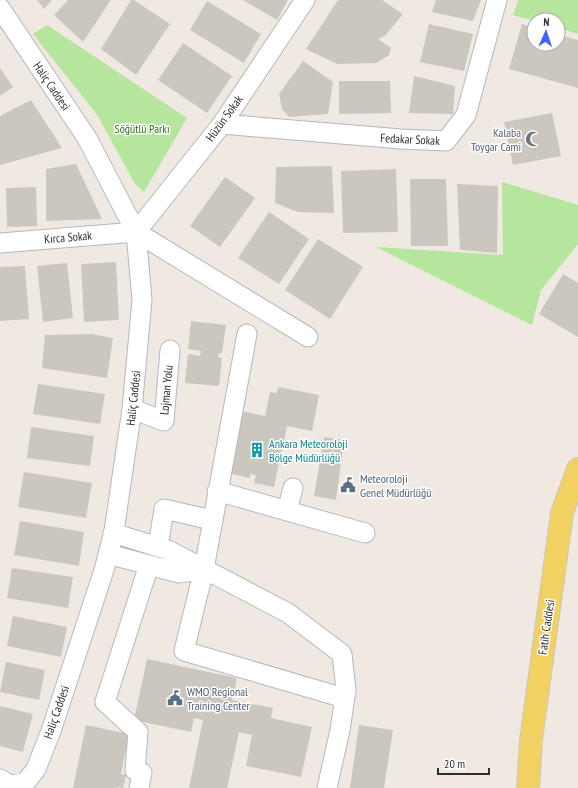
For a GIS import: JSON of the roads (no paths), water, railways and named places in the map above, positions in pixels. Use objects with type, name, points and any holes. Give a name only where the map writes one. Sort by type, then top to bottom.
[{"type":"main road","name":"Fatih Caddesi","points":[[528,788],[531,740],[562,513],[578,469]]},
{"type":"street","name":"Hüzün Sokak","points":[[136,232],[222,124],[305,0]]},
{"type":"street","name":"Fedakar Sokak","points":[[222,124],[401,139],[446,141],[466,114],[497,0]]},
{"type":"street","name":"Haliç Caddesi","points":[[0,8],[87,138],[136,232],[142,300],[132,409],[113,533],[108,554],[51,730],[36,769],[25,783],[10,785],[0,779]]},
{"type":"street","name":"Kırca Sokak","points":[[0,243],[136,232]]},
{"type":"street","points":[[136,232],[308,337]]},
{"type":"street","points":[[247,334],[217,491],[204,569],[184,651],[344,698]]},
{"type":"street","name":"Lojman Yolu","points":[[132,409],[164,421],[170,350]]},
{"type":"street","points":[[287,511],[292,488]]},
{"type":"street","points":[[217,491],[365,533]]},
{"type":"street","points":[[158,547],[164,509],[212,520]]},
{"type":"street","points":[[113,533],[168,550],[288,613],[342,654],[346,690],[340,730],[327,788]]},
{"type":"street","points":[[108,554],[179,573],[204,569]]},
{"type":"street","points":[[137,779],[138,732],[105,702],[149,565]]},
{"type":"place","name":"Kalaba Toygar Cami","points":[[533,139]]},
{"type":"place","name":"Ankara Meteoroloji Bölge Müdürlüğü","points":[[257,450]]},
{"type":"place","name":"Meteoroloji Genel Müdürlüğü","points":[[348,485]]},
{"type":"place","name":"WMO Regional Training Center","points":[[175,698]]},
{"type":"park label","name":"Söğütlü Parkı","points":[[142,128]]}]
